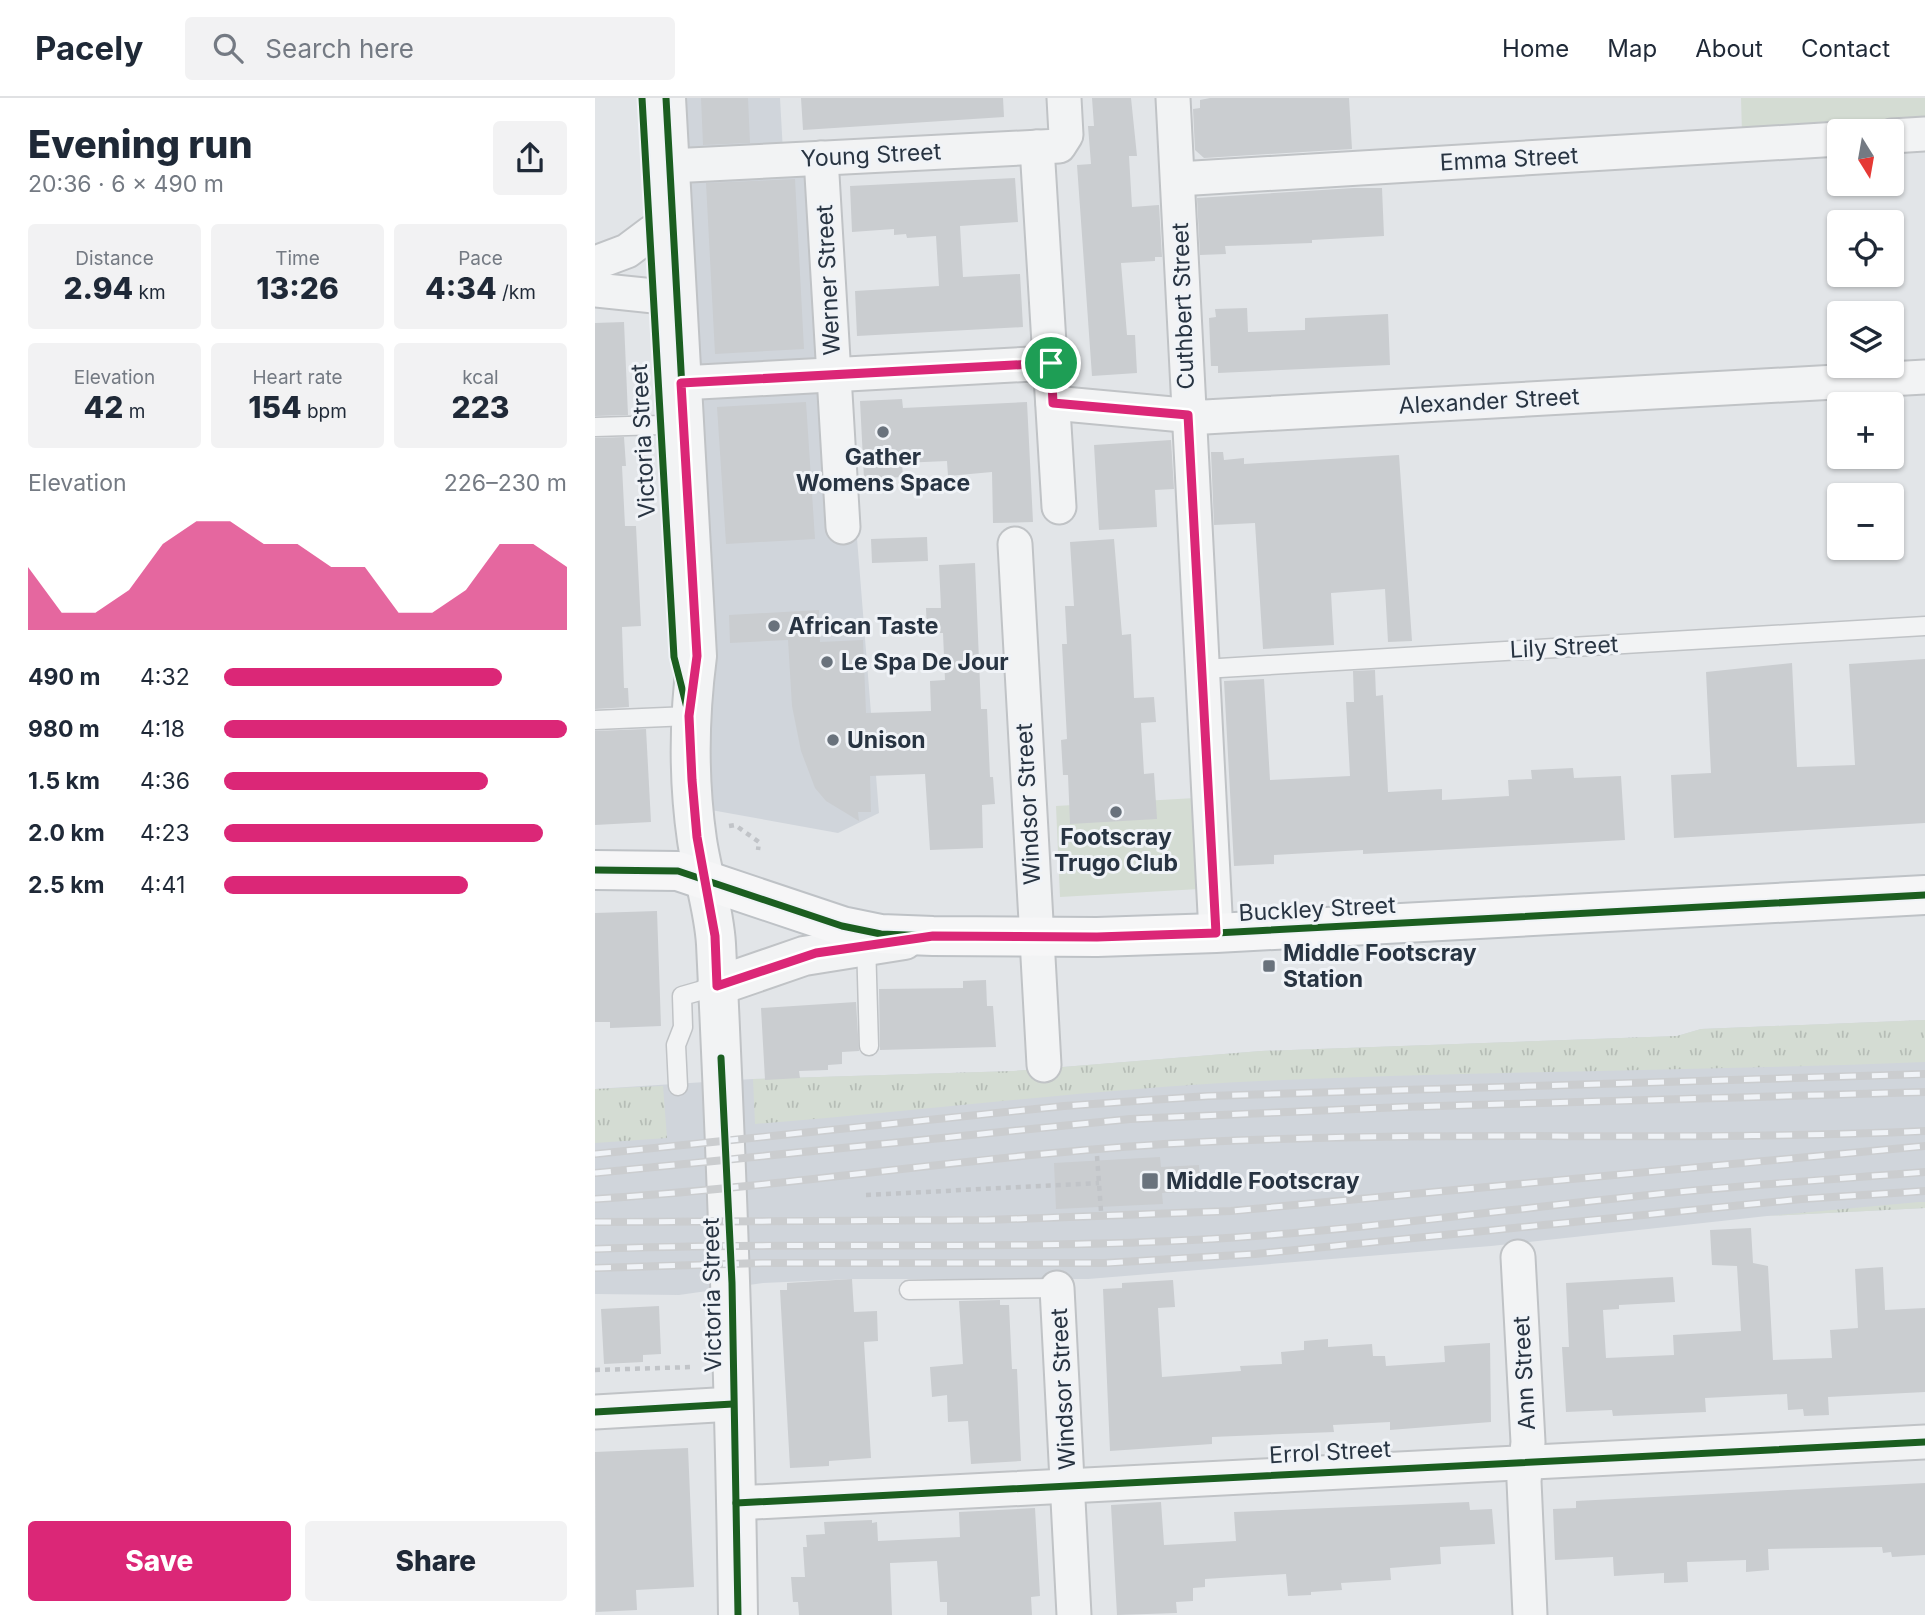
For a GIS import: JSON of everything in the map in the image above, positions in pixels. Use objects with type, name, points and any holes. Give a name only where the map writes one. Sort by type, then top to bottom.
[{"type":"main road","name":"Buckley Street","points":[[595,870],[663,869],[705,880],[866,938],[1216,933],[1925,895]]},
{"type":"street","name":"Victoria Street","points":[[642,98],[651,233],[681,383],[697,656],[689,716]]},
{"type":"street","name":"Victoria Street","points":[[666,98],[670,166],[661,425],[674,657],[689,716],[697,837],[715,936],[732,1269],[738,1615]]},
{"type":"street","points":[[1059,507],[1051,363],[1052,141],[1064,98]]},
{"type":"street","name":"Cuthbert Street","points":[[1173,98],[1216,933]]},
{"type":"street","points":[[1904,135],[1925,134]]},
{"type":"street","name":"Emma Street","points":[[1178,179],[1827,140]]},
{"type":"street","name":"Young Street","points":[[670,166],[1052,141]]},
{"type":"street","name":"Werner Street","points":[[821,158],[843,527]]},
{"type":"street","points":[[595,263],[627,251],[651,233]]},
{"type":"street","points":[[595,290],[665,296]]},
{"type":"street","points":[[681,383],[1051,363]]},
{"type":"street","name":"Alexander Street","points":[[1053,403],[1219,416],[1925,377]]},
{"type":"street","name":"Windsor Street","points":[[1015,544],[1044,1065]]},
{"type":"street","points":[[717,986],[866,938]]},
{"type":"street","name":"Ann Street","points":[[1518,1257],[1528,1442],[1524,1462],[1530,1615]]},
{"type":"street","name":"Windsor Street","points":[[1057,1288],[1074,1615]]},
{"type":"street","points":[[595,1412],[733,1404]]},
{"type":"street","name":"Errol Street","points":[[737,1503],[1925,1442]]},
{"type":"lane","points":[[595,427],[661,425]]},
{"type":"lane","name":"Lily Street","points":[[1203,669],[1925,626]]},
{"type":"lane","points":[[595,720],[689,716]]},
{"type":"lane","points":[[866,938],[869,1046]]},
{"type":"lane","points":[[678,1086],[676,1045],[683,1027],[682,996],[717,986]]},
{"type":"lane","points":[[909,1290],[1057,1288]]},
{"type":"path","points":[[729,825],[735,825],[759,842],[758,850]]},
{"type":"path","points":[[1097,1156],[1101,1212]]},
{"type":"path","points":[[866,1195],[1099,1184]]},
{"type":"path","points":[[595,1370],[693,1367]]},
{"type":"shaded area","points":[[662,98],[780,98],[783,152],[826,151],[879,813],[838,833],[711,810]]},
{"type":"shaded area","points":[[1925,1020],[1925,1208],[1767,1216],[1491,1246],[1088,1279],[852,1279],[763,1283],[679,1295],[595,1294],[595,1089],[753,1079],[1014,1071],[1261,1051],[1677,1036],[1701,1029]]},
{"type":"green space","points":[[1741,98],[1925,98],[1925,122],[1904,123],[1904,119],[1827,119],[1827,128],[1742,133]]},
{"type":"green space","points":[[1195,798],[1199,889],[1060,897],[1056,806]]},
{"type":"green space","points":[[1925,1020],[1925,1062],[1260,1081],[1134,1089],[755,1124],[753,1079],[1014,1071],[1261,1051],[1677,1036],[1701,1029]]},
{"type":"green space","points":[[663,1086],[667,1138],[595,1143],[595,1089]]},
{"type":"green space","points":[[1925,1202],[1925,1208],[1767,1216]]},
{"type":"building","points":[[701,98],[748,98],[750,143],[703,145]]},
{"type":"building","points":[[801,98],[1003,98],[1004,117],[803,130]]},
{"type":"building","points":[[1092,98],[1131,98],[1137,156],[1129,156],[1132,207],[1159,205],[1162,257],[1155,257],[1155,261],[1121,263],[1127,335],[1135,335],[1137,373],[1092,376],[1077,165],[1091,164],[1088,126],[1094,126]]},
{"type":"building","points":[[1349,98],[1352,149],[1204,158],[1195,150],[1193,109],[1200,108],[1200,100]]},
{"type":"building","points":[[1015,178],[1018,222],[960,226],[963,277],[1020,274],[1023,327],[857,336],[855,291],[939,286],[936,236],[907,238],[906,234],[894,235],[894,229],[852,232],[850,186]]},
{"type":"building","points":[[795,179],[804,349],[715,354],[706,183]]},
{"type":"building","points":[[1382,188],[1384,236],[1312,240],[1312,243],[1225,246],[1226,254],[1200,255],[1197,198]]},
{"type":"building","points":[[1247,308],[1248,332],[1305,330],[1305,318],[1388,314],[1390,365],[1218,373],[1218,366],[1211,366],[1209,318],[1216,317],[1215,309]]},
{"type":"building","points":[[624,322],[628,415],[595,416],[595,323]]},
{"type":"building","points":[[902,399],[903,408],[1027,402],[1033,522],[993,523],[992,472],[948,476],[947,461],[902,463],[903,477],[864,479],[860,401]]},
{"type":"building","points":[[806,402],[815,539],[726,544],[717,407]]},
{"type":"building","points":[[624,437],[626,466],[622,466],[625,526],[636,526],[641,626],[622,627],[624,688],[628,688],[629,707],[595,709],[595,438]]},
{"type":"building","points":[[1171,440],[1174,489],[1155,490],[1157,527],[1099,530],[1094,445]]},
{"type":"building","points":[[1211,452],[1223,452],[1224,460],[1244,458],[1244,464],[1399,455],[1412,641],[1388,642],[1385,589],[1331,593],[1334,645],[1263,649],[1255,523],[1214,525]]},
{"type":"building","points":[[927,537],[928,561],[872,563],[871,539]]},
{"type":"building","points":[[1114,539],[1122,635],[1131,634],[1134,698],[1154,697],[1156,722],[1141,723],[1144,774],[1154,773],[1157,819],[1070,824],[1068,775],[1063,775],[1061,740],[1067,739],[1062,644],[1067,644],[1065,606],[1074,606],[1070,542]]},
{"type":"building","points":[[975,563],[981,709],[987,709],[990,777],[993,777],[995,804],[982,805],[983,848],[930,850],[925,774],[870,776],[871,812],[858,812],[859,821],[826,801],[815,788],[801,751],[792,706],[788,640],[730,643],[729,615],[819,610],[820,642],[863,640],[866,713],[931,711],[930,681],[945,680],[943,633],[927,633],[926,608],[941,608],[939,565]]},
{"type":"building","points":[[1925,659],[1925,823],[1674,838],[1671,775],[1711,773],[1706,672],[1792,663],[1797,767],[1855,765],[1849,664]]},
{"type":"building","points":[[1375,670],[1376,696],[1383,695],[1388,792],[1442,789],[1442,800],[1509,796],[1508,780],[1532,779],[1531,770],[1573,768],[1574,778],[1621,776],[1625,840],[1363,854],[1363,850],[1274,855],[1274,864],[1234,866],[1224,681],[1264,679],[1270,780],[1350,776],[1346,702],[1354,702],[1353,671]]},
{"type":"building","points":[[646,729],[651,822],[595,825],[595,731]]},
{"type":"building","points":[[657,911],[661,1026],[610,1028],[610,1022],[595,1022],[595,913]]},
{"type":"building","points":[[986,980],[987,1006],[993,1006],[996,1047],[880,1050],[879,989],[963,988],[963,981]]},
{"type":"building","points":[[856,1002],[859,1051],[842,1052],[842,1064],[828,1065],[828,1070],[799,1071],[800,1078],[765,1080],[761,1008]]},
{"type":"building","points":[[1160,1157],[1161,1167],[1199,1165],[1200,1191],[1162,1193],[1163,1204],[1056,1209],[1054,1163]]},
{"type":"building","points":[[1751,1228],[1753,1263],[1768,1266],[1773,1360],[1832,1358],[1830,1330],[1858,1328],[1855,1269],[1883,1267],[1885,1310],[1925,1308],[1925,1392],[1828,1397],[1829,1415],[1804,1416],[1803,1409],[1788,1410],[1787,1394],[1705,1398],[1706,1412],[1613,1416],[1612,1410],[1566,1412],[1562,1347],[1569,1347],[1566,1283],[1673,1277],[1675,1302],[1619,1305],[1619,1309],[1603,1310],[1606,1358],[1674,1355],[1673,1335],[1741,1331],[1737,1266],[1712,1265],[1710,1230]]},
{"type":"building","points":[[852,1279],[854,1312],[877,1311],[878,1341],[864,1342],[871,1458],[829,1461],[829,1466],[790,1468],[780,1290],[787,1290],[787,1283]]},
{"type":"building","points":[[1173,1280],[1175,1307],[1158,1308],[1162,1377],[1241,1371],[1240,1366],[1282,1364],[1281,1352],[1304,1350],[1304,1341],[1328,1339],[1328,1347],[1372,1344],[1373,1356],[1385,1356],[1386,1366],[1445,1362],[1444,1346],[1490,1343],[1491,1422],[1390,1430],[1390,1422],[1333,1425],[1334,1432],[1212,1437],[1212,1444],[1110,1451],[1103,1289],[1122,1288],[1122,1283]]},
{"type":"building","points":[[1000,1300],[1000,1305],[1009,1305],[1012,1369],[1017,1369],[1021,1461],[971,1464],[968,1421],[948,1422],[947,1395],[932,1397],[930,1367],[963,1364],[959,1301]]},
{"type":"building","points":[[659,1306],[661,1354],[643,1355],[643,1362],[604,1364],[601,1309]]},
{"type":"building","points":[[688,1448],[694,1587],[636,1590],[637,1610],[596,1612],[595,1452]]},
{"type":"building","points":[[1925,1483],[1925,1555],[1892,1557],[1891,1552],[1883,1553],[1882,1547],[1768,1549],[1769,1570],[1746,1572],[1746,1560],[1687,1562],[1688,1582],[1664,1583],[1664,1573],[1614,1576],[1613,1557],[1555,1560],[1553,1509],[1576,1508],[1576,1501]]},
{"type":"building","points":[[1161,1502],[1164,1545],[1236,1541],[1234,1512],[1469,1502],[1470,1510],[1492,1509],[1495,1544],[1440,1547],[1441,1564],[1390,1568],[1391,1580],[1341,1583],[1342,1590],[1311,1592],[1311,1595],[1288,1596],[1286,1574],[1205,1579],[1205,1587],[1193,1588],[1193,1601],[1176,1602],[1177,1613],[1117,1615],[1111,1505]]},
{"type":"building","points":[[1035,1508],[1040,1596],[1031,1597],[1032,1615],[947,1615],[947,1602],[940,1602],[937,1561],[890,1563],[892,1615],[799,1615],[798,1602],[793,1602],[791,1577],[805,1577],[803,1547],[807,1547],[806,1535],[825,1534],[824,1522],[872,1520],[872,1523],[877,1522],[878,1541],[960,1537],[959,1512]]},
{"type":"railway","points":[[595,1154],[1064,1106],[1208,1096],[1925,1074]]},
{"type":"railway","points":[[595,1173],[1130,1119],[1403,1107],[1925,1092]]},
{"type":"railway","points":[[595,1199],[747,1186],[1050,1153],[1202,1142],[1383,1137],[1744,1136],[1925,1131]]},
{"type":"railway","points":[[595,1222],[987,1220],[1231,1211],[1925,1146]]},
{"type":"railway","points":[[595,1249],[1134,1243],[1211,1239],[1379,1225],[1691,1191],[1925,1172]]},
{"type":"railway","points":[[595,1268],[762,1263],[1105,1263],[1255,1254],[1802,1199],[1925,1191]]},
{"type":"cycle path","points":[[642,98],[674,657],[689,716],[692,781]]},
{"type":"cycle path","points":[[666,98],[693,588]]},
{"type":"cycle path","points":[[595,870],[678,871],[842,926],[881,934],[933,936],[1097,937],[1216,933],[1925,895]]},
{"type":"cycle path","points":[[721,1058],[732,1283],[738,1615]]},
{"type":"cycle path","points":[[595,1412],[733,1404]]},
{"type":"cycle path","points":[[736,1503],[1925,1442]]},
{"type":"place","name":"Gather Womens Space","points":[[883,432]]},
{"type":"place","name":"African Taste","points":[[774,626]]},
{"type":"place","name":"Le Spa De Jour","points":[[827,662]]},
{"type":"place","name":"Unison","points":[[833,740]]},
{"type":"place","name":"Footscray Trugo Club","points":[[1116,812]]},
{"type":"place","name":"Middle Footscray Station","points":[[1269,966]]},
{"type":"place","name":"Middle Footscray","points":[[1150,1181]]},
{"type":"route","points":[[1051,363],[1053,403],[1188,415],[1216,933],[1097,937],[933,936],[816,953],[717,986],[716,944],[697,837],[692,780],[689,716],[697,656],[681,383],[1051,363]]}]
